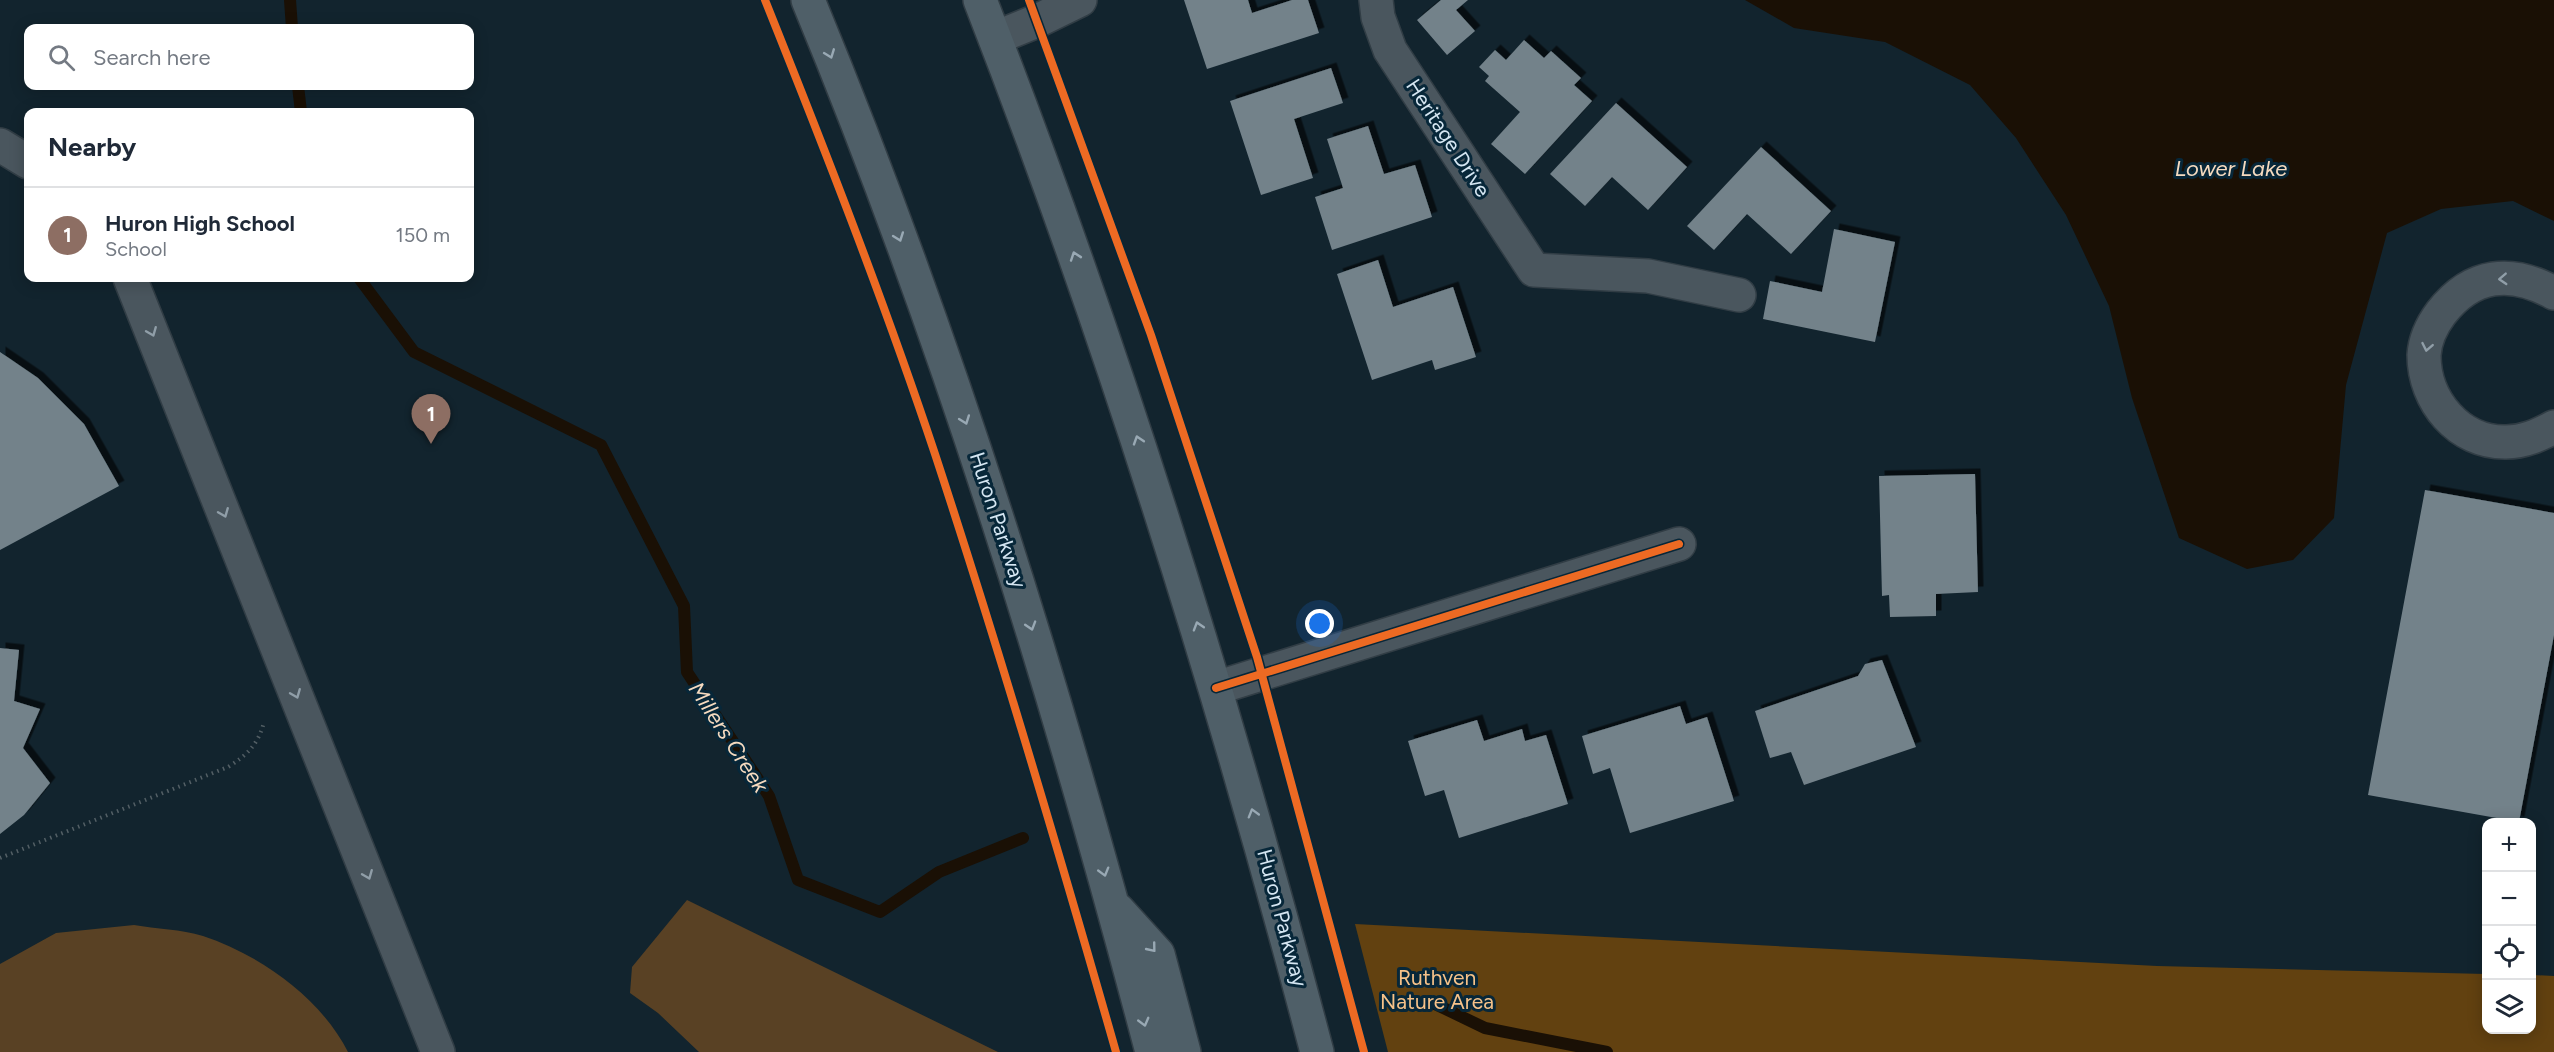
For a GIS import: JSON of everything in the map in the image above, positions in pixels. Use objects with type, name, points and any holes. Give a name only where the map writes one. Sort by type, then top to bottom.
[{"type":"main road","name":"Huron Parkway","points":[[808,0],[883,193],[971,439],[1028,617],[1113,904],[1152,1052]]},
{"type":"main road","name":"Huron Parkway","points":[[980,0],[1064,224],[1128,410],[1216,688],[1264,850],[1317,1052]]},
{"type":"main road","points":[[1113,904],[1158,954],[1184,1052]]},
{"type":"street","points":[[995,38],[1080,0]]},
{"type":"street","name":"Heritage Drive","points":[[1376,0],[1378,17],[1390,50],[1534,270],[1648,276],[1739,295]]},
{"type":"street","points":[[0,145],[24,160]]},
{"type":"street","points":[[2554,293],[2535,283],[2507,277],[2478,282],[2454,297],[2432,326],[2424,353],[2427,382],[2439,408],[2460,428],[2478,438],[2506,442],[2535,438],[2554,427]]},
{"type":"street","points":[[132,282],[438,1052]]},
{"type":"street","points":[[1216,688],[1678,544]]},
{"type":"path","points":[[0,858],[228,767],[247,755],[256,744],[262,729]]},
{"type":"shaded area","points":[[687,900],[998,1052],[699,1052],[658,1013],[630,993],[632,967]]},
{"type":"shaded area","points":[[134,925],[177,930],[203,936],[246,954],[286,980],[305,996],[322,1013],[348,1052],[0,1052],[0,964],[56,933]]},
{"type":"green space","name":"Ruthven Nature Area","points":[[1355,924],[2157,966],[2482,974],[2482,1034],[2536,1034],[2536,975],[2554,976],[2554,1052],[1388,1052]]},
{"type":"water","name":"Lower Lake","points":[[1745,0],[2554,0],[2554,221],[2513,201],[2441,209],[2387,233],[2346,385],[2334,518],[2293,560],[2247,569],[2179,538],[2132,398],[2109,306],[2066,215],[2016,138],[1970,85],[1885,42],[1794,28]]},
{"type":"building","points":[[1184,0],[1248,0],[1252,13],[1292,0],[1308,0],[1319,33],[1207,69]]},
{"type":"building","points":[[1441,0],[1468,0],[1456,10],[1475,31],[1447,55],[1417,20]]},
{"type":"building","points":[[1524,40],[1544,58],[1551,51],[1581,78],[1574,85],[1592,101],[1525,174],[1491,144],[1520,112],[1485,81],[1489,76],[1479,67],[1495,50],[1506,60]]},
{"type":"building","points":[[1331,68],[1343,103],[1294,119],[1313,178],[1261,195],[1230,101]]},
{"type":"building","points":[[1616,103],[1687,167],[1648,210],[1612,177],[1585,206],[1550,174]]},
{"type":"building","points":[[1368,126],[1384,174],[1415,165],[1432,217],[1332,250],[1315,197],[1343,188],[1327,139]]},
{"type":"building","points":[[1761,147],[1831,211],[1791,254],[1747,214],[1714,250],[1687,226]]},
{"type":"building","points":[[1834,229],[1895,242],[1875,342],[1763,319],[1770,281],[1822,292]]},
{"type":"building","points":[[1378,260],[1393,307],[1453,287],[1476,357],[1435,370],[1432,360],[1372,380],[1337,274]]},
{"type":"building","points":[[0,352],[38,378],[84,424],[119,486],[0,550]]},
{"type":"building","points":[[1975,474],[1978,592],[1936,594],[1936,616],[1890,617],[1889,595],[1882,596],[1879,476]]},
{"type":"building","points":[[2425,490],[2554,513],[2554,635],[2520,818],[2497,818],[2368,795]]},
{"type":"building","points":[[0,648],[19,650],[14,701],[40,709],[23,748],[50,783],[24,815],[0,834]]},
{"type":"building","points":[[1882,660],[1916,747],[1804,785],[1791,752],[1770,758],[1755,711],[1858,676],[1865,664]]},
{"type":"building","points":[[1680,706],[1686,724],[1707,717],[1734,801],[1630,833],[1610,768],[1593,774],[1582,736]]},
{"type":"building","points":[[1477,720],[1484,741],[1522,729],[1525,741],[1546,735],[1568,804],[1459,838],[1444,790],[1425,796],[1408,741]]},
{"type":"waterway","name":"Millers Creek","points":[[290,0],[292,24]]},
{"type":"waterway","name":"Millers Creek","points":[[298,90],[301,108]]},
{"type":"waterway","name":"Millers Creek","points":[[362,282],[414,352],[601,445],[684,606],[687,672],[769,796],[798,880],[880,912],[939,872],[1023,838]]},
{"type":"waterway","name":"Millers Creek","points":[[1431,1002],[1485,1028],[1607,1052]]},
{"type":"cycle path","points":[[765,0],[853,226],[935,454],[983,603],[1116,1052]]},
{"type":"cycle path","points":[[1029,0],[1151,335],[1257,657],[1364,1052]]},
{"type":"cycle path","points":[[1216,688],[1679,544]]},
{"type":"place","name":"Huron High School","points":[[431,444]]}]
